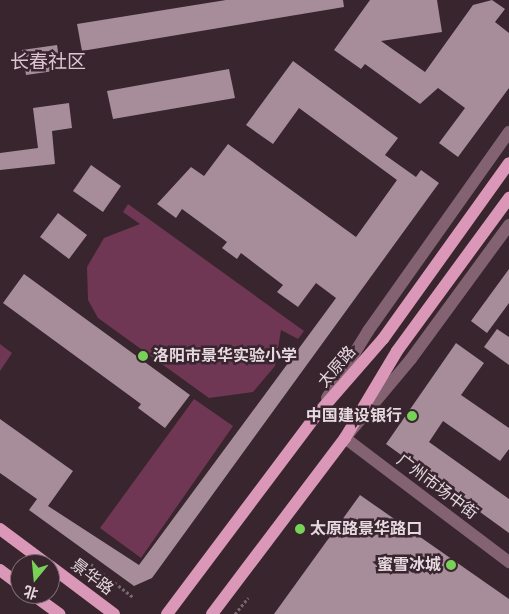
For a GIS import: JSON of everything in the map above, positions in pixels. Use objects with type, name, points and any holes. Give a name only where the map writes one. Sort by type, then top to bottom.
[{"type":"main road","name":"太原路","points":[[167,614],[314,418],[383,339],[509,163]]},
{"type":"main road","points":[[212,614],[345,438],[397,350],[509,198]]},
{"type":"main road","name":"景华路","points":[[0,529],[34,554]]},
{"type":"main road","name":"景华路","points":[[60,574],[114,614]]},
{"type":"main road","points":[[46,604],[60,614]]},
{"type":"street","points":[[314,418],[368,332],[509,132]]},
{"type":"street","points":[[345,438],[411,359],[509,225]]},
{"type":"street","name":"广州市场中街","points":[[345,438],[509,562]]},
{"type":"path","points":[[91,564],[133,597]]},
{"type":"path","points":[[235,614],[248,598]]},
{"type":"shaded area","points":[[128,204],[304,331],[298,339],[281,330],[275,366],[253,392],[209,398],[98,318],[88,300],[87,267],[104,238],[140,224],[123,212]]},
{"type":"shaded area","points":[[0,344],[12,353],[0,371]]},
{"type":"shaded area","points":[[194,399],[233,426],[141,558],[100,528]]},
{"type":"building","points":[[226,0],[343,0],[344,7],[82,51],[77,24]]},
{"type":"building","points":[[370,0],[437,0],[442,32],[381,41],[425,72],[473,5],[492,0],[505,9],[495,22],[509,33],[509,88],[458,157],[439,143],[465,108],[438,88],[420,104],[365,64],[361,69],[334,50]]},
{"type":"building","points":[[57,45],[61,70],[26,75],[22,50]]},
{"type":"building","points":[[293,61],[398,138],[385,155],[416,177],[421,170],[439,183],[152,578],[134,586],[29,510],[37,499],[0,473],[0,419],[73,471],[48,506],[139,565],[336,298],[316,283],[298,307],[277,292],[283,285],[241,253],[237,259],[222,248],[227,242],[182,209],[176,218],[157,204],[191,167],[204,176],[228,144],[356,237],[397,180],[299,108],[273,144],[246,125]]},
{"type":"building","points":[[229,69],[235,98],[113,119],[107,91]]},
{"type":"building","points":[[69,103],[72,128],[52,131],[55,164],[0,170],[0,153],[38,148],[33,108]]},
{"type":"building","points":[[91,165],[121,186],[103,212],[73,191]]},
{"type":"building","points":[[58,213],[87,235],[69,259],[40,237]]},
{"type":"building","points":[[509,269],[509,303],[487,333],[471,321]]},
{"type":"building","points":[[24,274],[190,395],[165,428],[138,408],[141,404],[3,303]]},
{"type":"building","points":[[497,329],[509,337],[509,365],[484,347]]},
{"type":"building","points":[[456,343],[484,363],[461,395],[509,428],[509,449],[500,461],[443,421],[429,442],[509,499],[509,533],[386,444]]},
{"type":"building","points":[[360,495],[509,599],[509,614],[274,614]]},
{"type":"place","name":"洛阳市景华实验小学","points":[[143,356]]},
{"type":"place","name":"中国建设银行","points":[[412,416]]},
{"type":"place","name":"太原路景华路口","points":[[300,529]]},
{"type":"place","name":"蜜雪冰城","points":[[451,565]]},
{"type":"district","name":"长春社区","points":[[48,62]]}]
